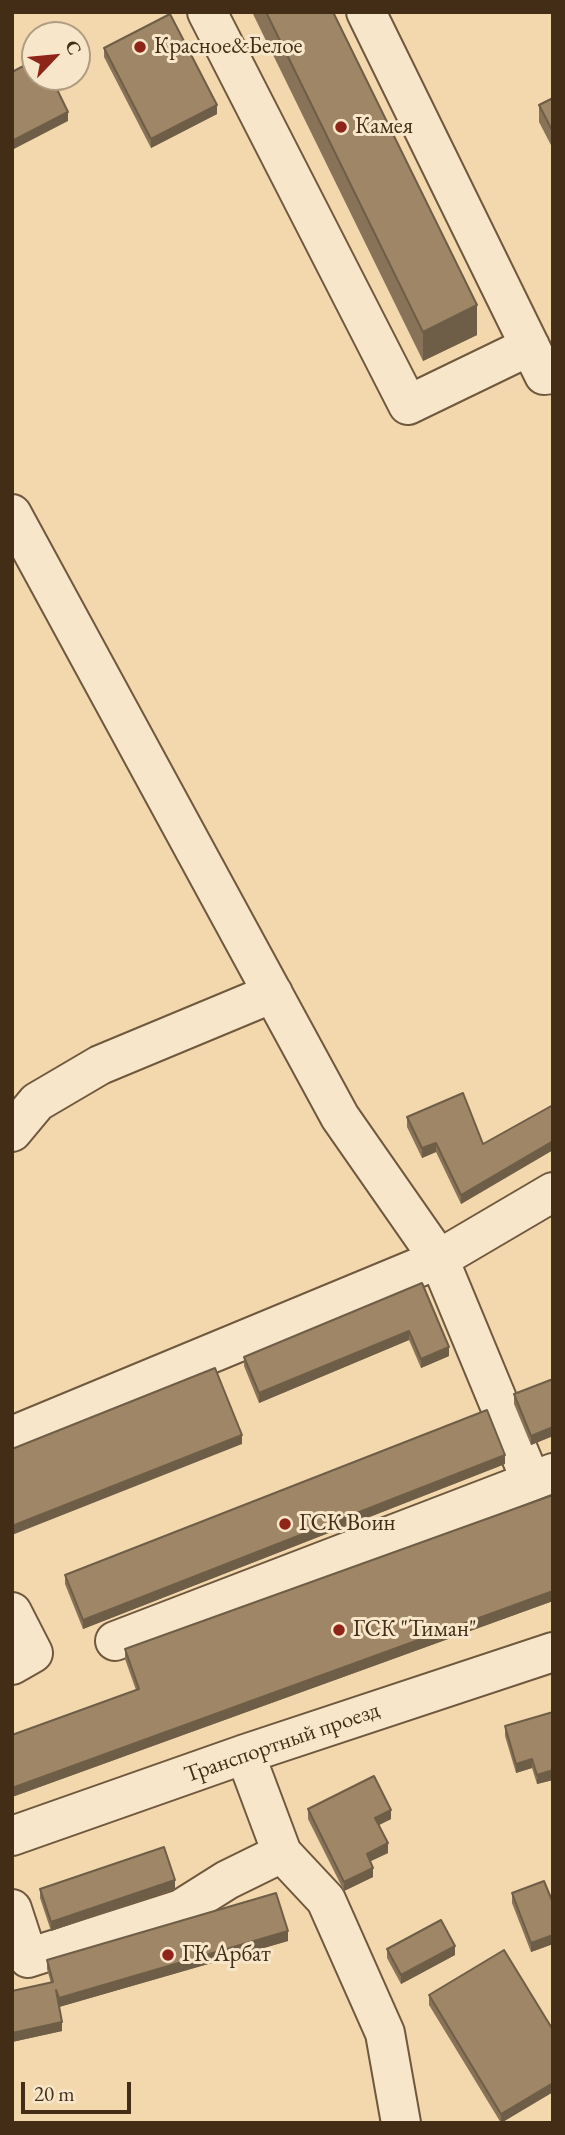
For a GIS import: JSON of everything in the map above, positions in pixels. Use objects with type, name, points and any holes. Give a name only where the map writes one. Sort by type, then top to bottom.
[{"type":"street","points":[[207,12],[408,405],[541,360],[366,12]]},
{"type":"street","points":[[12,514],[340,1117],[439,1259],[542,1477],[115,1641]]},
{"type":"street","points":[[12,1132],[37,1102],[100,1065],[274,993]]},
{"type":"street","points":[[12,1436],[439,1259],[553,1192]]},
{"type":"street","points":[[12,1612],[33,1653],[12,1665]]},
{"type":"street","name":"Транспортный проезд","points":[[12,1836],[245,1754],[553,1652]]},
{"type":"street","points":[[245,1754],[282,1853],[326,1900],[384,2034],[401,2123]]},
{"type":"street","points":[[12,1909],[20,1960],[181,1909],[227,1880],[282,1853]]},
{"type":"building","points":[[266,12],[333,12],[477,305],[423,332]]},
{"type":"building","points":[[170,14],[217,105],[151,139],[104,48]]},
{"type":"building","points":[[21,67],[21,91],[58,91],[68,112],[12,141],[12,72]]},
{"type":"building","points":[[553,98],[553,132],[539,105]]},
{"type":"building","points":[[463,1093],[483,1144],[553,1105],[553,1141],[461,1195],[436,1143],[422,1148],[407,1117]]},
{"type":"building","points":[[422,1283],[449,1347],[421,1359],[409,1331],[259,1393],[244,1357]]},
{"type":"building","points":[[215,1368],[242,1435],[12,1526],[12,1449]]},
{"type":"building","points":[[553,1379],[553,1427],[531,1436],[514,1394]]},
{"type":"building","name":"ГСК Воин","points":[[487,1410],[505,1455],[83,1620],[65,1575]]},
{"type":"building","name":"ГСК \"Тиман\"","points":[[553,1495],[553,1591],[12,1788],[12,1735],[139,1689],[125,1649]]},
{"type":"building","points":[[553,1712],[553,1770],[537,1775],[532,1759],[516,1764],[505,1726]]},
{"type":"building","points":[[374,1776],[391,1810],[375,1818],[388,1843],[367,1854],[373,1868],[344,1882],[308,1809]]},
{"type":"building","name":"ГК Арбат","points":[[164,1847],[175,1880],[51,1922],[40,1889]]},
{"type":"building","points":[[544,1881],[553,1903],[553,1935],[531,1943],[512,1893]]},
{"type":"building","name":"ГК Арбат","points":[[276,1893],[288,1931],[59,1998],[56,1990],[62,2022],[12,2033],[12,1991],[53,1982],[47,1960]]},
{"type":"building","points":[[441,1920],[455,1946],[401,1975],[387,1949]]},
{"type":"building","points":[[504,1950],[553,2030],[553,2083],[501,2114],[429,1995]]},
{"type":"place","name":"Красное&Белое","points":[[140,47]]},
{"type":"place","name":"Камея","points":[[341,127]]},
{"type":"place","name":"ГСК Воин","points":[[285,1524]]},
{"type":"place","name":"ГСК \"Тиман\"","points":[[339,1630]]},
{"type":"place","name":"ГК Арбат","points":[[168,1955]]}]
